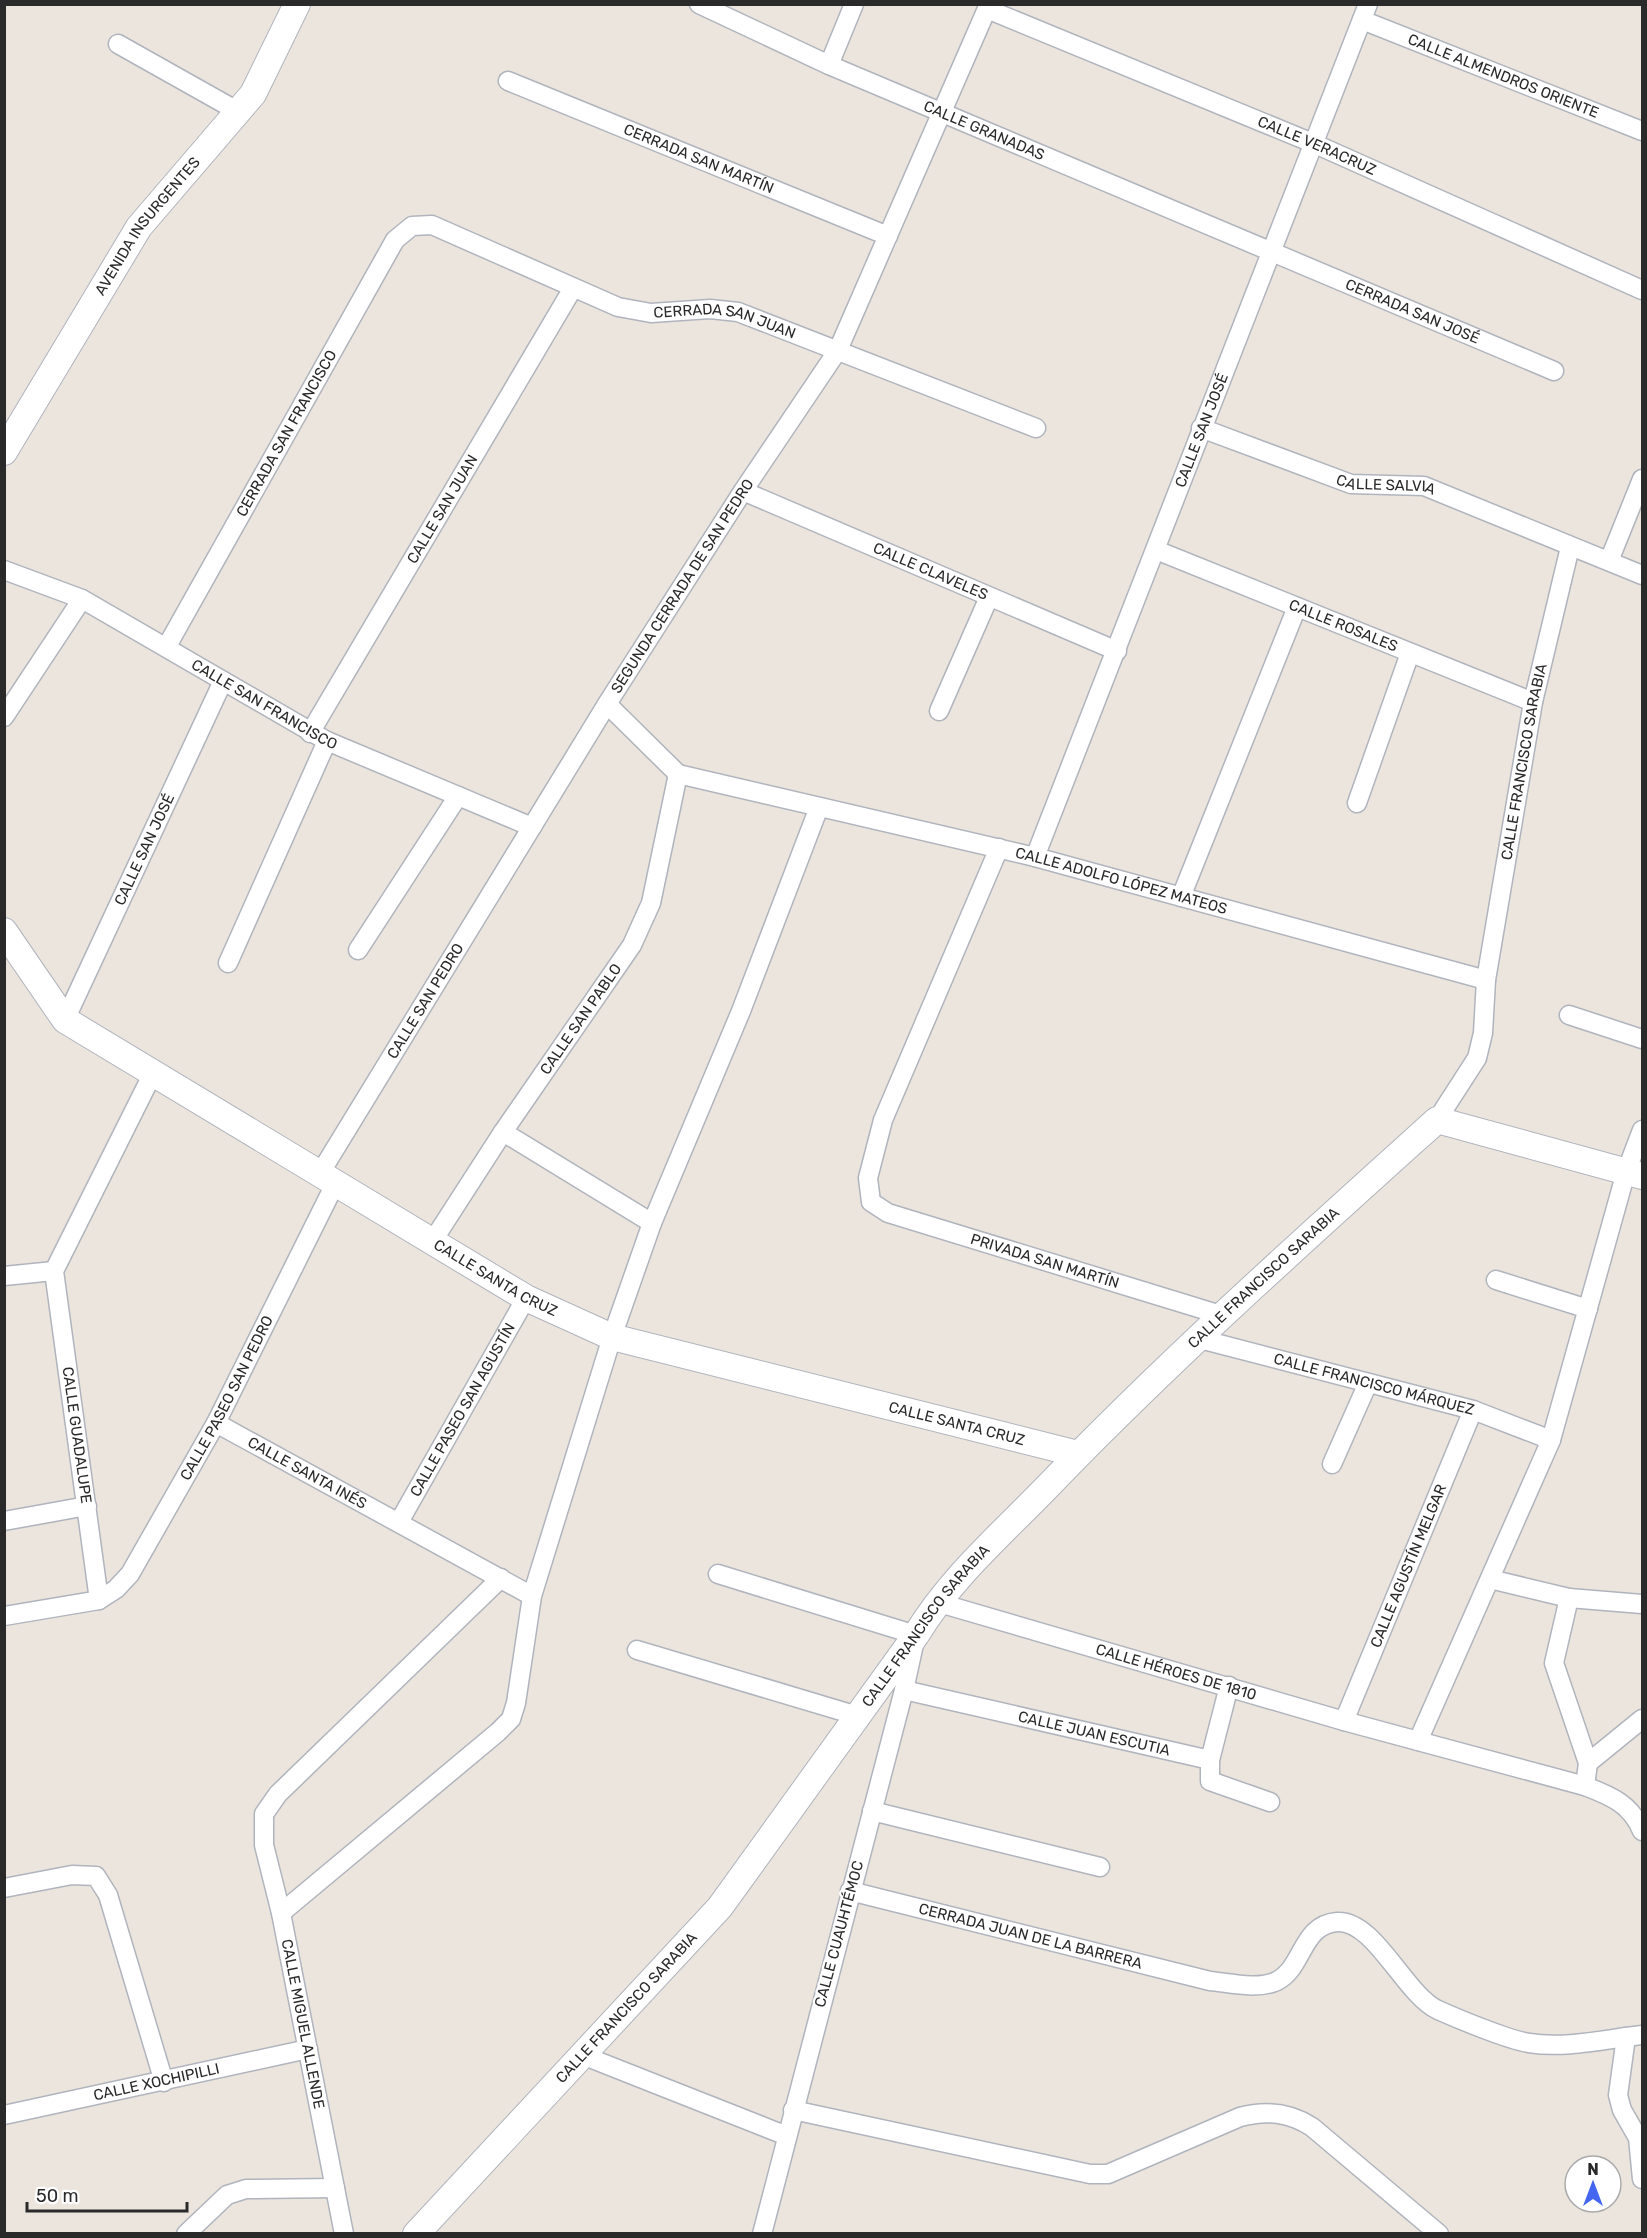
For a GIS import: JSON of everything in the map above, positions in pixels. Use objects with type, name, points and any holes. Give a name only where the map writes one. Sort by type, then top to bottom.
[{"type":"street","name":"CALLE GRANADAS","points":[[699,4],[829,65],[1272,254]]},
{"type":"street","points":[[829,65],[854,4]]},
{"type":"street","name":"AVENIDA INSURGENTES","points":[[7,443],[140,227],[253,94],[290,7]]},
{"type":"street","points":[[838,350],[988,7]]},
{"type":"street","name":"CALLE VERACRUZ","points":[[988,7],[1315,144],[1642,290]]},
{"type":"street","name":"CALLE SAN JOSÉ","points":[[1035,857],[1365,12]]},
{"type":"street","name":"CALLE ALMENDROS ORIENTE","points":[[1365,12],[1642,131]]},
{"type":"street","points":[[118,44],[239,112]]},
{"type":"street","name":"CERRADA SAN MARTÍN","points":[[508,81],[888,236]]},
{"type":"street","name":"CERRADA SAN JUAN","points":[[412,226],[432,225],[618,307],[651,313],[710,309],[738,312],[1036,428]]},
{"type":"street","name":"CERRADA SAN FRANCISCO","points":[[167,646],[394,240],[412,226]]},
{"type":"street","name":"CERRADA SAN JOSÉ","points":[[1272,254],[1554,371]]},
{"type":"street","name":"CALLE SAN JUAN","points":[[228,963],[319,737],[573,288]]},
{"type":"street","name":"SEGUNDA CERRADA DE SAN PEDRO","points":[[532,826],[743,491],[838,350]]},
{"type":"street","name":"CALLE SALVIA","points":[[1201,428],[1351,484],[1424,486],[1642,576]]},
{"type":"street","points":[[1610,561],[1642,478]]},
{"type":"street","name":"CALLE CLAVELES","points":[[743,491],[1117,651]]},
{"type":"street","name":"CALLE FRANCISCO SARABIA","points":[[416,2234],[720,1907],[858,1716],[936,1602],[1078,1454],[1196,1338],[1437,1120],[1477,1058],[1483,1033],[1486,980],[1533,702],[1570,547]]},
{"type":"street","name":"CALLE ROSALES","points":[[1156,550],[1533,702]]},
{"type":"street","name":"CALLE SAN FRANCISCO","points":[[4,570],[82,599],[167,646],[319,737],[532,826]]},
{"type":"street","points":[[939,711],[989,597]]},
{"type":"street","points":[[4,717],[82,599]]},
{"type":"street","points":[[1181,897],[1297,607]]},
{"type":"street","points":[[1357,803],[1410,653]]},
{"type":"street","name":"CALLE SAN JOSÉ","points":[[65,1020],[223,681]]},
{"type":"street","points":[[608,704],[678,774]]},
{"type":"street","name":"CALLE ADOLFO LÓPEZ MATEOS","points":[[678,774],[1035,857],[1486,980]]},
{"type":"street","name":"CALLE SAN PABLO","points":[[432,1242],[502,1132],[632,945],[645,922],[678,774]]},
{"type":"street","points":[[358,950],[458,796]]},
{"type":"street","points":[[281,1913],[489,1740],[511,1719],[532,1596],[612,1336],[652,1223],[741,1011],[819,807]]},
{"type":"street","name":"CALLE SAN PEDRO","points":[[327,1179],[532,826]]},
{"type":"street","name":"PRIVADA SAN MARTÍN","points":[[999,848],[883,1120],[868,1178],[871,1202],[888,1213],[1221,1315]]},
{"type":"street","name":"CALLE SANTA CRUZ","points":[[4,931],[65,1020],[526,1298],[612,1336],[1078,1454]]},
{"type":"street","points":[[1569,1015],[1642,1039]]},
{"type":"street","points":[[4,1276],[54,1271],[153,1073]]},
{"type":"street","points":[[1437,1120],[1634,1174]]},
{"type":"street","points":[[1418,1741],[1551,1440],[1588,1309],[1634,1174],[1642,1130]]},
{"type":"street","points":[[502,1132],[652,1223]]},
{"type":"street","name":"CALLE PASEO SAN PEDRO","points":[[99,1600],[116,1589],[130,1574],[216,1423],[327,1179]]},
{"type":"street","name":"CALLE GUADALUPE","points":[[54,1271],[99,1600]]},
{"type":"street","points":[[1496,1280],[1588,1309]]},
{"type":"street","name":"CALLE PASEO SAN AGUSTÍN","points":[[399,1522],[526,1298]]},
{"type":"street","name":"CALLE FRANCISCO MÁRQUEZ","points":[[1196,1338],[1473,1410],[1551,1440]]},
{"type":"street","points":[[1332,1464],[1368,1383]]},
{"type":"street","name":"CALLE AGUSTÍN MELGAR","points":[[1344,1721],[1473,1410]]},
{"type":"street","name":"CALLE SANTA INÉS","points":[[216,1423],[532,1596]]},
{"type":"street","points":[[4,1521],[87,1506]]},
{"type":"street","points":[[718,1574],[915,1635]]},
{"type":"street","name":"CALLE MIGUEL ALLENDE","points":[[344,2234],[281,1913],[264,1845],[264,1814],[278,1794],[501,1578]]},
{"type":"street","points":[[1490,1579],[1569,1599],[1642,1604]]},
{"type":"street","points":[[1569,1599],[1554,1663],[1588,1763],[1585,1786]]},
{"type":"street","points":[[4,1616],[99,1600]]},
{"type":"street","name":"CALLE HÉROES DE 1810","points":[[936,1602],[1344,1721],[1585,1786],[1616,1797],[1636,1815],[1642,1831]]},
{"type":"street","name":"CALLE CUAUHTÉMOC","points":[[761,2230],[904,1690],[915,1635]]},
{"type":"street","points":[[637,1650],[858,1716]]},
{"type":"street","points":[[1229,1686],[1210,1760],[1210,1781],[1270,1802]]},
{"type":"street","name":"CALLE JUAN ESCUTIA","points":[[904,1690],[1210,1760]]},
{"type":"street","points":[[1588,1763],[1642,1719]]},
{"type":"street","points":[[872,1811],[1100,1867]]},
{"type":"street","points":[[4,1888],[72,1875],[96,1876],[108,1895],[164,2082]]},
{"type":"street","name":"CERRADA JUAN DE LA BARRERA","points":[[850,1890],[1210,1982],[1260,1985],[1278,1980],[1291,1968],[1307,1938],[1318,1929],[1338,1922],[1357,1928],[1372,1941],[1419,1997],[1437,2009],[1527,2043],[1557,2045],[1634,2036]]},
{"type":"street","points":[[1634,2036],[1617,2096],[1638,2138],[1642,2179]]},
{"type":"street","name":"CALLE XOCHIPILLI","points":[[4,2115],[308,2049]]},
{"type":"street","points":[[582,2055],[787,2136]]},
{"type":"street","points":[[794,2110],[1090,2174],[1108,2174],[1240,2117],[1259,2112],[1279,2113],[1298,2118],[1312,2127],[1438,2234]]},
{"type":"street","points":[[186,2234],[227,2195],[246,2188],[335,2188]]}]
